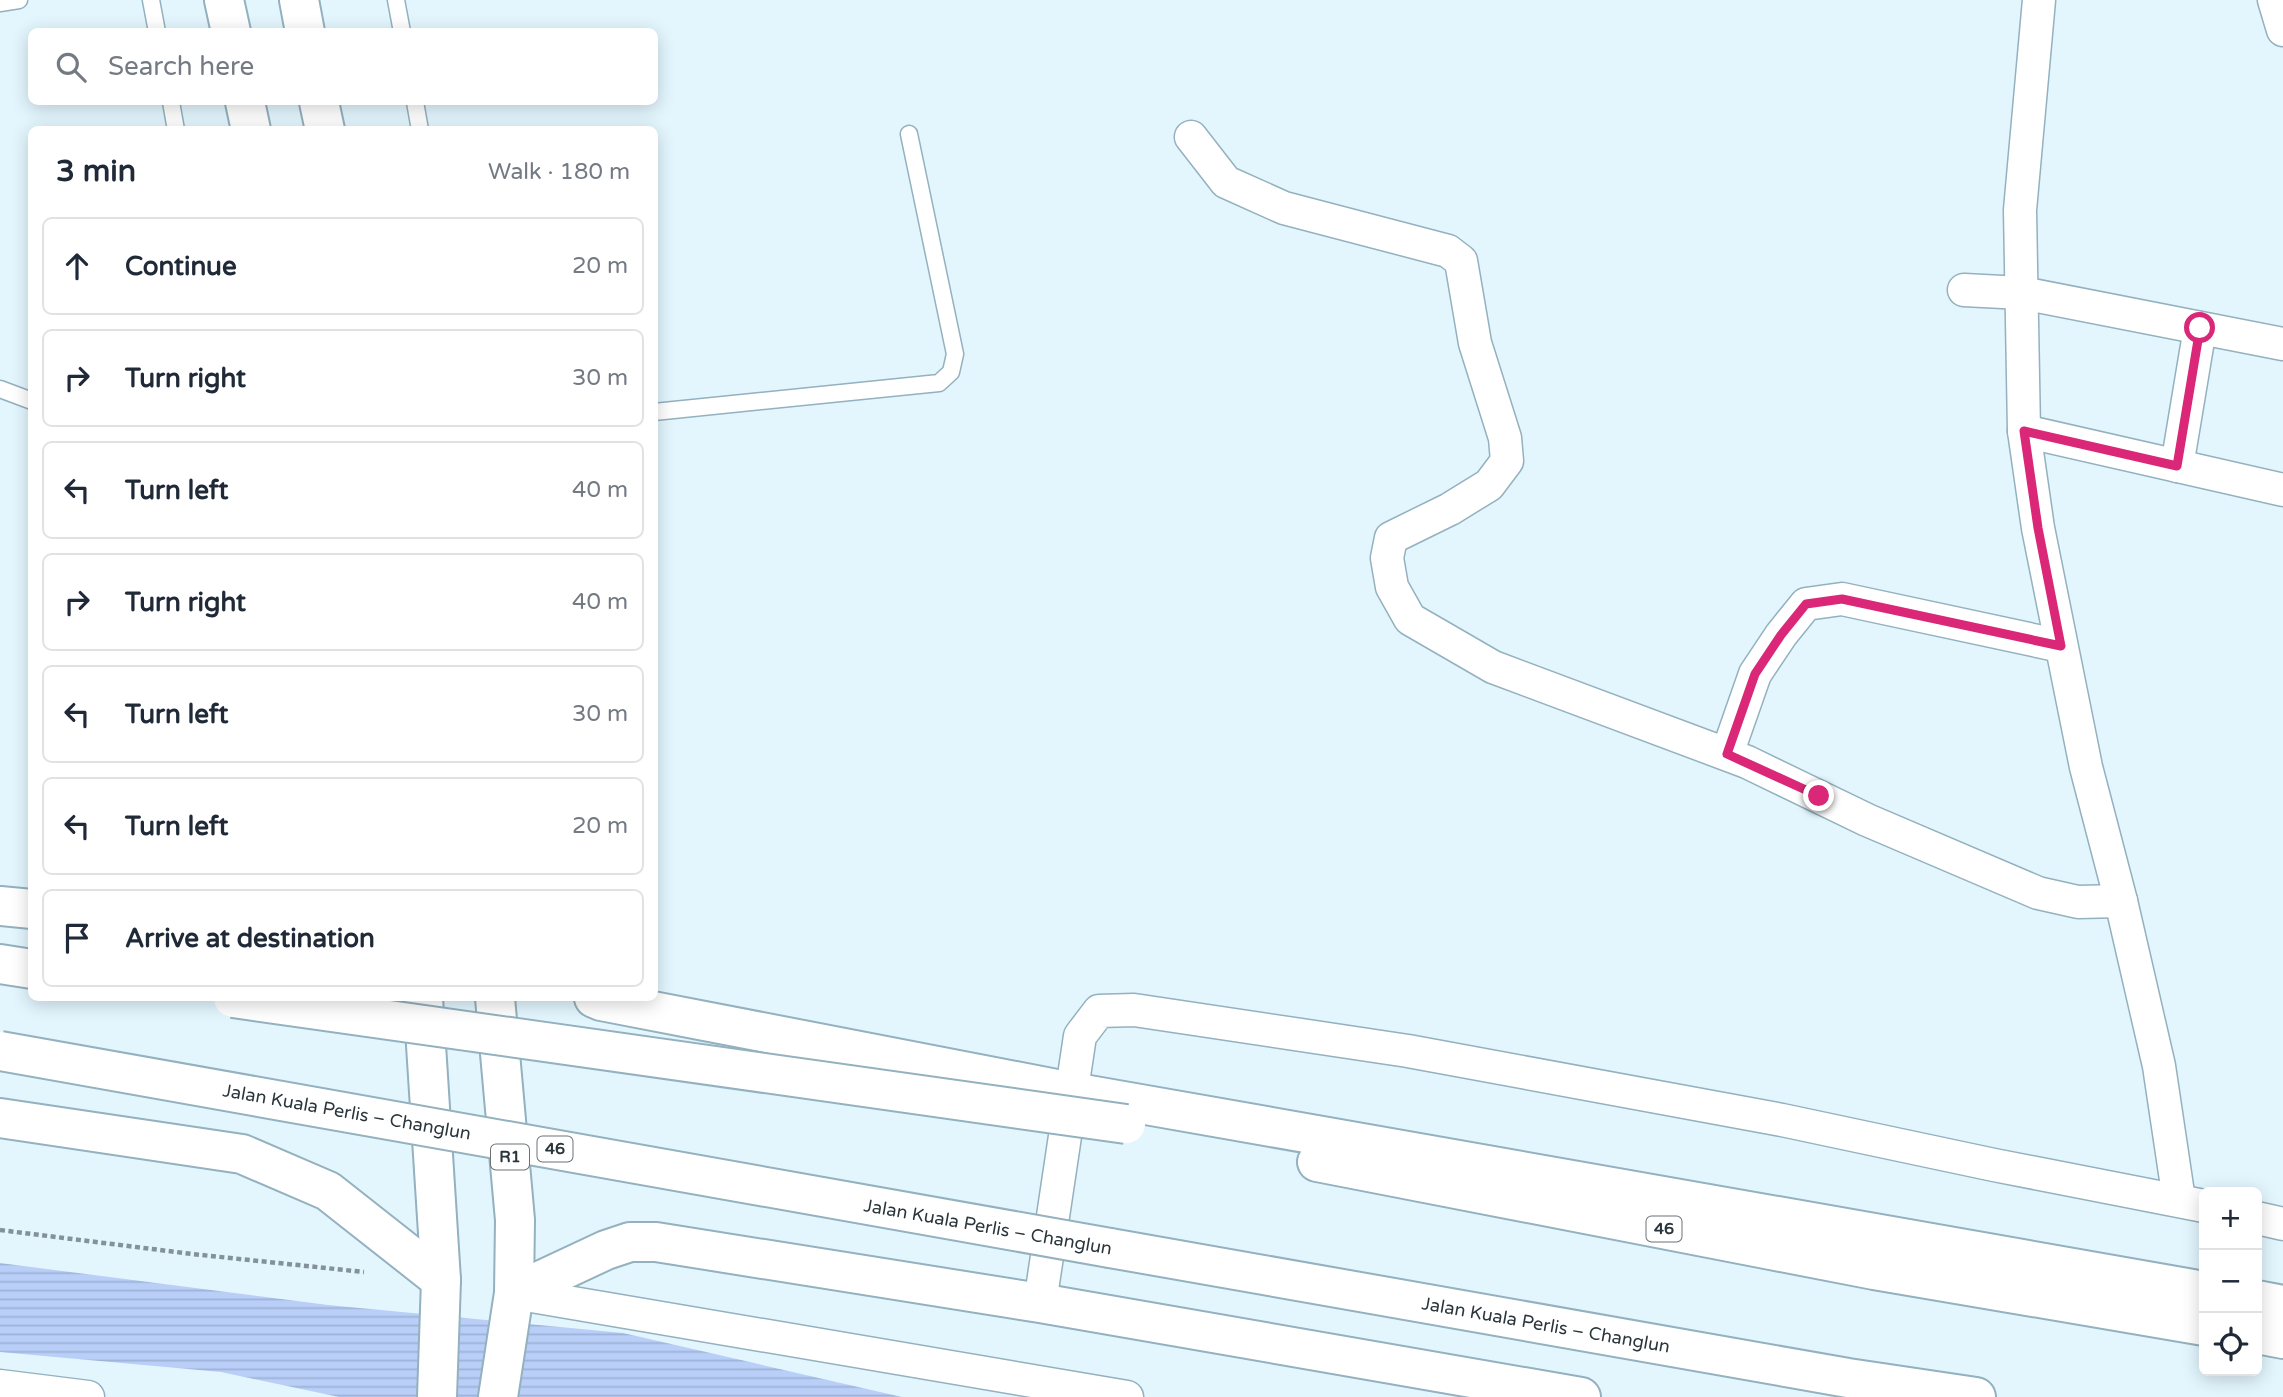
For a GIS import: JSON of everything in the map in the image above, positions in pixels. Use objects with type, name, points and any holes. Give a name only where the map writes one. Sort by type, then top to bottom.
[{"type":"main road","points":[[224,0],[230,28]]},
{"type":"main road","points":[[299,0],[304,28]]},
{"type":"main road","points":[[246,105],[250,126]]},
{"type":"main road","points":[[320,105],[324,126]]},
{"type":"main road","points":[[0,906],[28,909]]},
{"type":"main road","points":[[0,964],[28,968]]},
{"type":"main road","name":"46","points":[[254,1001],[1126,1124],[1874,1270],[2199,1325]]},
{"type":"main road","points":[[423,1001],[442,1290],[437,1397]]},
{"type":"main road","name":"R1","points":[[495,1001],[515,1220],[513,1305],[498,1397]]},
{"type":"main road","points":[[601,1001],[1072,1092],[2199,1290]]},
{"type":"main road","name":"Jalan Kuala Perlis – Changlun","points":[[0,1051],[1834,1376],[1976,1397]]},
{"type":"main road","points":[[0,1118],[242,1154],[328,1191],[442,1290]]},
{"type":"main road","points":[[513,1305],[606,1250],[630,1242],[656,1242],[1040,1303],[1581,1397]]},
{"type":"main road","points":[[2262,1301],[2283,1305]]},
{"type":"main road","points":[[2262,1335],[2283,1339]]},
{"type":"street","points":[[1040,1303],[1080,1036],[1099,1011],[1134,1010],[1408,1051],[1782,1120],[2191,1203],[2121,901],[2086,767],[2038,528],[2024,431],[2020,210],[2039,0]]},
{"type":"street","points":[[2274,0],[2283,30]]},
{"type":"street","points":[[1191,137],[1226,182],[1284,208],[1448,251],[1461,261],[1475,343],[1505,438],[1507,461],[1489,485],[1450,509],[1391,538],[1387,558],[1392,587],[1410,619],[1493,667],[1727,754],[1867,820],[2038,893],[2078,902],[2121,901]]},
{"type":"street","points":[[1964,289],[2022,293],[2283,344]]},
{"type":"street","points":[[2177,466],[2200,328]]},
{"type":"street","points":[[2024,431],[2283,490]]},
{"type":"street","points":[[1727,754],[1755,674],[1806,604],[1842,599],[2061,646]]},
{"type":"street","points":[[2262,1219],[2283,1224]]},
{"type":"street","points":[[513,1305],[1127,1397]]},
{"type":"street","points":[[0,1386],[88,1397]]},
{"type":"lane","points":[[0,3],[19,0]]},
{"type":"lane","points":[[151,0],[156,28]]},
{"type":"lane","points":[[396,0],[401,28]]},
{"type":"lane","points":[[172,105],[175,126]]},
{"type":"lane","points":[[416,105],[419,126]]},
{"type":"lane","points":[[658,412],[939,383],[951,372],[955,354],[909,134]]},
{"type":"lane","points":[[0,389],[28,400]]},
{"type":"path","points":[[0,1230],[372,1273]]},
{"type":"water","points":[[0,1263],[328,1305],[623,1333],[902,1397],[339,1397],[221,1372],[0,1352]]},
{"type":"route","points":[[1819,796],[1727,754],[1755,674],[1806,604],[1842,599],[2061,646],[2038,528],[2024,431],[2177,466],[2200,328]]}]
